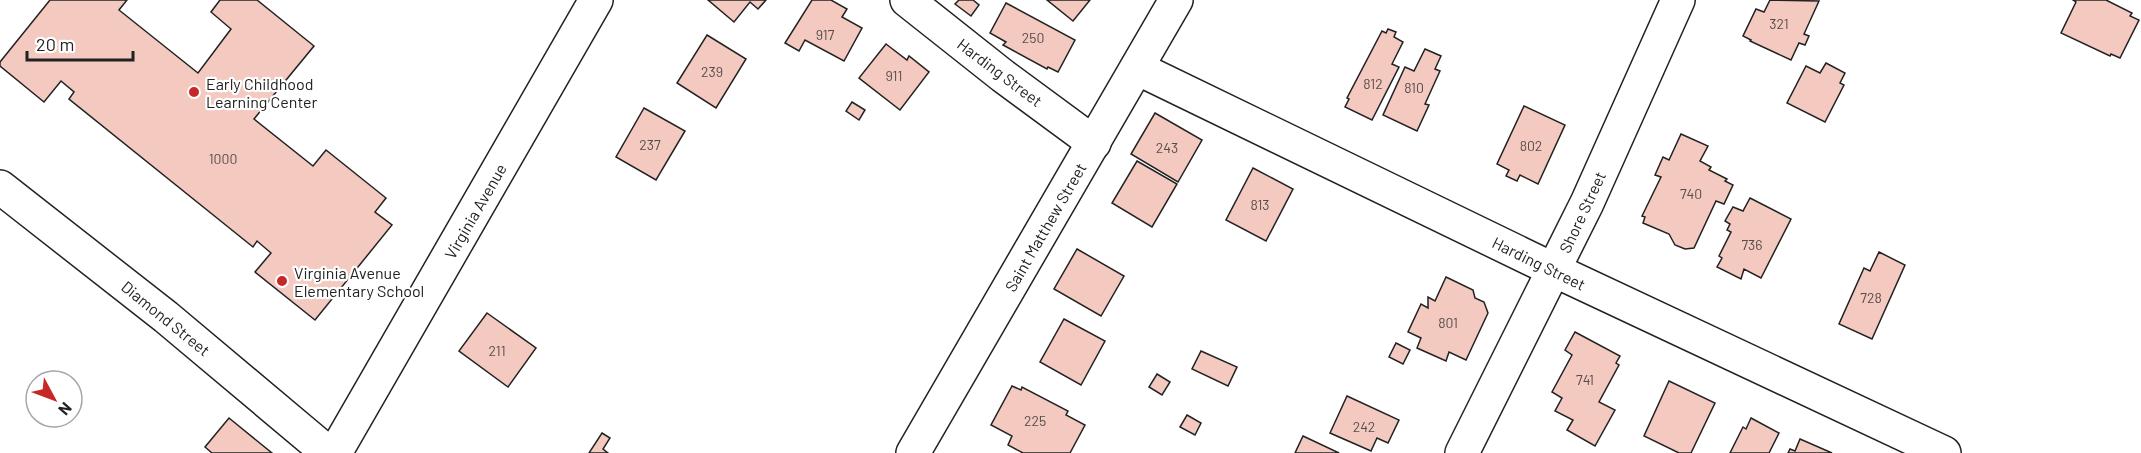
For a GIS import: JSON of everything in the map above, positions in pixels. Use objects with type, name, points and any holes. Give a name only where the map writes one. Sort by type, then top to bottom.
[{"type":"street","name":"Virginia Avenue","points":[[335,453],[596,0]]},
{"type":"street","name":"Harding Street","points":[[907,0],[1003,76],[1094,143]]},
{"type":"street","name":"Saint Matthew Street","points":[[913,453],[1176,0]]},
{"type":"street","name":"Shore Street","points":[[1462,453],[1587,203],[1678,0]]},
{"type":"street","name":"Harding Street","points":[[1137,68],[1554,270],[1944,453]]},
{"type":"street","name":"Diamond Street","points":[[0,187],[166,317],[328,453]]},
{"type":"building","points":[[50,0],[127,0],[119,10],[198,73],[231,29],[211,12],[220,0],[257,0],[314,46],[254,119],[313,166],[326,150],[386,198],[375,212],[392,225],[315,320],[255,272],[271,253],[257,241],[253,247],[69,99],[74,92],[61,81],[44,102],[0,66],[0,62]]},
{"type":"building","points":[[708,0],[766,0],[758,9],[750,2],[734,22]]},
{"type":"building","points":[[812,0],[831,0],[847,9],[842,17],[862,28],[844,61],[805,40],[799,51],[785,43]]},
{"type":"building","points":[[959,0],[973,0],[979,5],[971,16],[955,4]]},
{"type":"building","points":[[1047,0],[1090,0],[1073,21]]},
{"type":"building","points":[[1770,0],[1819,1],[1804,34],[1809,36],[1805,45],[1799,43],[1791,60],[1743,36],[1756,9],[1764,12]]},
{"type":"building","points":[[2073,0],[2106,0],[2132,13],[2130,16],[2139,20],[2120,58],[2111,54],[2110,56],[2061,33],[2076,2]]},
{"type":"building","points":[[1006,3],[1075,40],[1058,72],[1048,67],[1047,69],[1003,45],[1006,42],[990,33]]},
{"type":"building","points":[[1388,29],[1396,32],[1394,37],[1403,42],[1392,64],[1399,67],[1372,120],[1345,107],[1349,99],[1347,98],[1382,31],[1386,33]]},
{"type":"building","points":[[707,35],[746,59],[716,108],[677,83]]},
{"type":"building","points":[[886,44],[907,60],[909,56],[929,72],[900,110],[859,78]]},
{"type":"building","points":[[1425,49],[1441,56],[1435,69],[1440,71],[1425,104],[1429,105],[1417,131],[1383,115],[1405,67],[1414,71]]},
{"type":"building","points":[[1826,63],[1845,73],[1840,83],[1844,85],[1825,122],[1787,103],[1806,66],[1820,73]]},
{"type":"building","points":[[852,102],[865,110],[859,120],[846,111]]},
{"type":"building","points":[[1524,106],[1565,125],[1538,184],[1520,175],[1517,181],[1506,176],[1509,170],[1497,164]]},
{"type":"building","points":[[644,108],[685,131],[656,180],[616,157]]},
{"type":"building","points":[[1155,113],[1202,140],[1178,182],[1131,154]]},
{"type":"building","points":[[1681,134],[1708,146],[1700,161],[1711,167],[1709,170],[1727,179],[1725,181],[1733,185],[1724,204],[1716,201],[1694,248],[1685,249],[1675,245],[1669,234],[1643,223],[1645,217],[1642,216],[1661,177],[1655,175],[1663,157],[1669,160]]},
{"type":"building","points":[[1137,161],[1177,184],[1152,227],[1112,203]]},
{"type":"building","points":[[1253,168],[1293,189],[1266,241],[1226,220]]},
{"type":"building","points":[[1750,198],[1791,219],[1761,278],[1744,269],[1741,279],[1717,267],[1722,258],[1719,256],[1731,232],[1727,230],[1730,224],[1725,221],[1733,207],[1743,211]]},
{"type":"building","points":[[1077,249],[1124,276],[1101,316],[1054,289]]},
{"type":"building","points":[[1879,252],[1905,265],[1872,339],[1839,324],[1864,268],[1870,271]]},
{"type":"building","points":[[1446,277],[1473,290],[1475,298],[1484,302],[1488,313],[1466,360],[1449,352],[1446,361],[1417,348],[1421,338],[1408,332],[1421,304],[1428,308],[1428,297],[1435,301]]},
{"type":"building","points":[[487,313],[536,348],[508,387],[459,351]]},
{"type":"building","points":[[1064,319],[1105,341],[1081,385],[1040,362]]},
{"type":"building","points":[[1575,332],[1620,356],[1616,363],[1619,365],[1599,402],[1615,410],[1595,446],[1567,430],[1573,420],[1555,411],[1562,398],[1552,392],[1572,355],[1565,350]]},
{"type":"building","points":[[1396,343],[1410,350],[1403,364],[1389,357]]},
{"type":"building","points":[[1201,351],[1237,367],[1228,386],[1192,369]]},
{"type":"building","points":[[1157,374],[1170,382],[1162,395],[1149,387]]},
{"type":"building","points":[[1669,381],[1715,403],[1691,453],[1679,453],[1644,436]]},
{"type":"building","points":[[1012,386],[1021,390],[1022,387],[1068,411],[1066,415],[1085,425],[1070,453],[1023,453],[1008,445],[1012,436],[991,425]]},
{"type":"building","points":[[1347,396],[1399,420],[1388,443],[1377,438],[1371,451],[1330,433]]},
{"type":"building","points":[[1187,415],[1201,423],[1195,435],[1180,427]]},
{"type":"building","points":[[229,418],[272,453],[212,453],[205,447]]},
{"type":"building","points":[[1751,418],[1779,433],[1769,453],[1730,453],[1743,427],[1746,429]]},
{"type":"building","points":[[602,433],[610,438],[603,449],[608,453],[589,453]]},
{"type":"building","points":[[1303,436],[1339,453],[1295,453]]},
{"type":"building","points":[[1800,439],[1832,453],[1788,453],[1790,449],[1795,451]]},
{"type":"place","name":"Early Childhood Learning Center","points":[[194,92]]},
{"type":"place","name":"Virginia Avenue Elementary School","points":[[282,281]]}]
